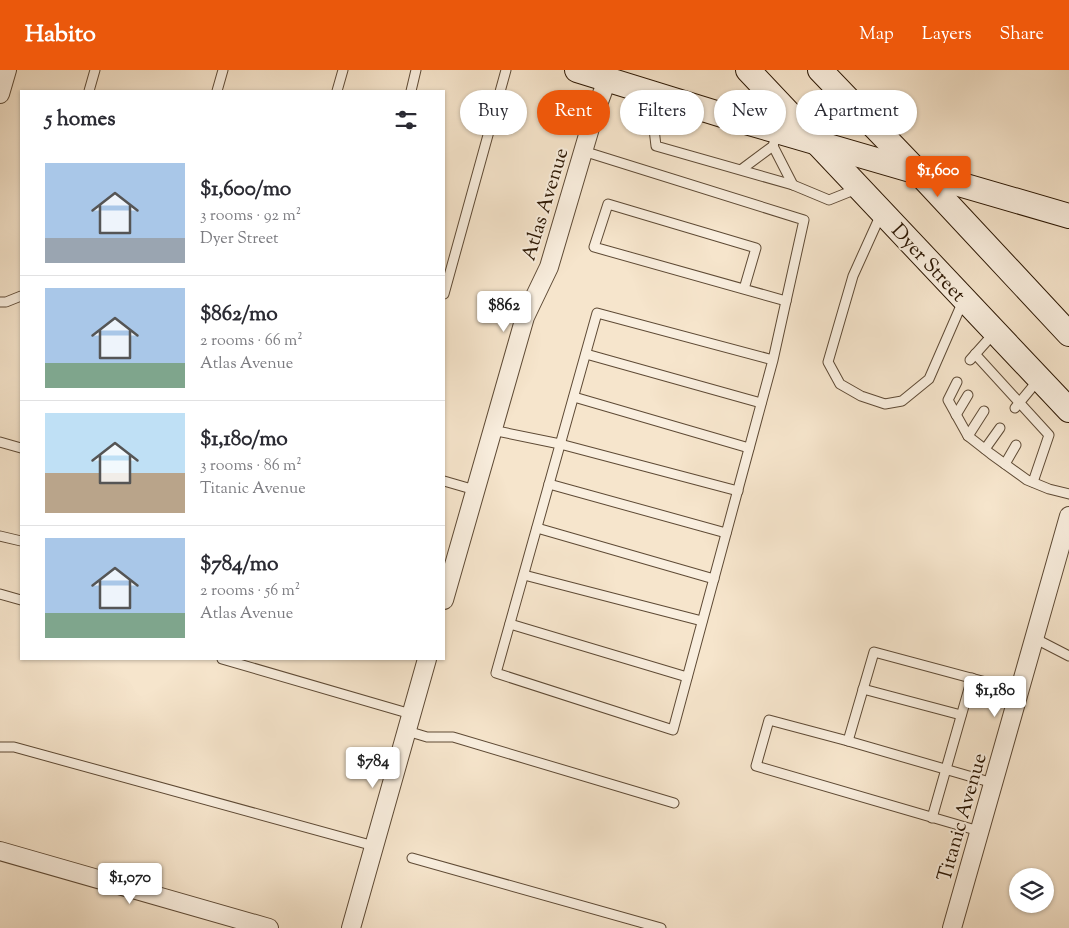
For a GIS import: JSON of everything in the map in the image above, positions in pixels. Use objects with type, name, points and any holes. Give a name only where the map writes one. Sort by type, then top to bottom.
[{"type":"main road","points":[[577,70],[608,75],[643,90]]},
{"type":"main road","name":"Dyer Street","points":[[748,70],[1069,410]]},
{"type":"main road","points":[[820,70],[1069,334]]},
{"type":"main road","points":[[704,113],[775,139],[817,143],[1069,216]]},
{"type":"street","points":[[0,94],[7,70]]},
{"type":"street","name":"Atlas Avenue","points":[[445,593],[448,572],[475,490],[525,317],[548,267],[608,75]]},
{"type":"street","name":"Titanic Avenue","points":[[952,928],[1034,638],[1068,526]]},
{"type":"street","points":[[351,928],[427,660]]},
{"type":"street","points":[[0,851],[269,928]]},
{"type":"lane","points":[[89,90],[96,70]]},
{"type":"lane","points":[[217,90],[223,70]]},
{"type":"lane","points":[[337,90],[343,70]]},
{"type":"lane","points":[[411,90],[416,70]]},
{"type":"lane","points":[[445,290],[506,70]]},
{"type":"lane","points":[[655,135],[656,146],[742,169],[793,185],[829,200],[860,188]]},
{"type":"lane","points":[[742,169],[775,139],[793,185]]},
{"type":"lane","points":[[583,151],[804,220],[773,360],[673,730],[496,673],[597,313],[773,360]]},
{"type":"lane","points":[[744,290],[756,248],[608,204],[594,247],[744,290],[786,301]]},
{"type":"lane","points":[[883,212],[853,276],[828,362],[840,384],[861,396],[885,404],[902,401],[929,379],[964,298]]},
{"type":"lane","points":[[0,302],[6,302],[20,296]]},
{"type":"lane","points":[[995,331],[973,357],[1031,420],[1049,435],[1033,482]]},
{"type":"lane","points":[[586,354],[761,403]]},
{"type":"lane","points":[[1018,405],[1039,378]]},
{"type":"lane","points":[[957,382],[948,400],[968,436],[1033,482],[1069,494]]},
{"type":"lane","points":[[956,415],[968,395]]},
{"type":"lane","points":[[574,397],[749,448]]},
{"type":"lane","points":[[968,436],[984,410]]},
{"type":"lane","points":[[984,449],[1000,428]]},
{"type":"lane","points":[[492,430],[560,444],[738,491]]},
{"type":"lane","points":[[0,442],[20,448]]},
{"type":"lane","points":[[1005,464],[1016,444]]},
{"type":"lane","points":[[445,480],[475,490]]},
{"type":"lane","points":[[549,484],[726,533]]},
{"type":"lane","points":[[537,528],[714,578]]},
{"type":"lane","points":[[0,536],[20,541]]},
{"type":"lane","points":[[524,576],[702,621]]},
{"type":"lane","points":[[0,594],[20,600]]},
{"type":"lane","points":[[510,624],[687,677]]},
{"type":"lane","points":[[1034,638],[1069,656]]},
{"type":"lane","points":[[848,740],[874,652],[1019,691]]},
{"type":"lane","points":[[225,660],[412,714]]},
{"type":"lane","points":[[932,818],[972,678]]},
{"type":"lane","points":[[863,689],[961,715]]},
{"type":"lane","points":[[979,831],[756,766],[769,720],[848,740],[993,783]]},
{"type":"lane","points":[[407,731],[427,737],[453,737],[674,803]]},
{"type":"lane","points":[[0,747],[14,747],[374,846]]},
{"type":"lane","points":[[412,858],[661,928]]}]
